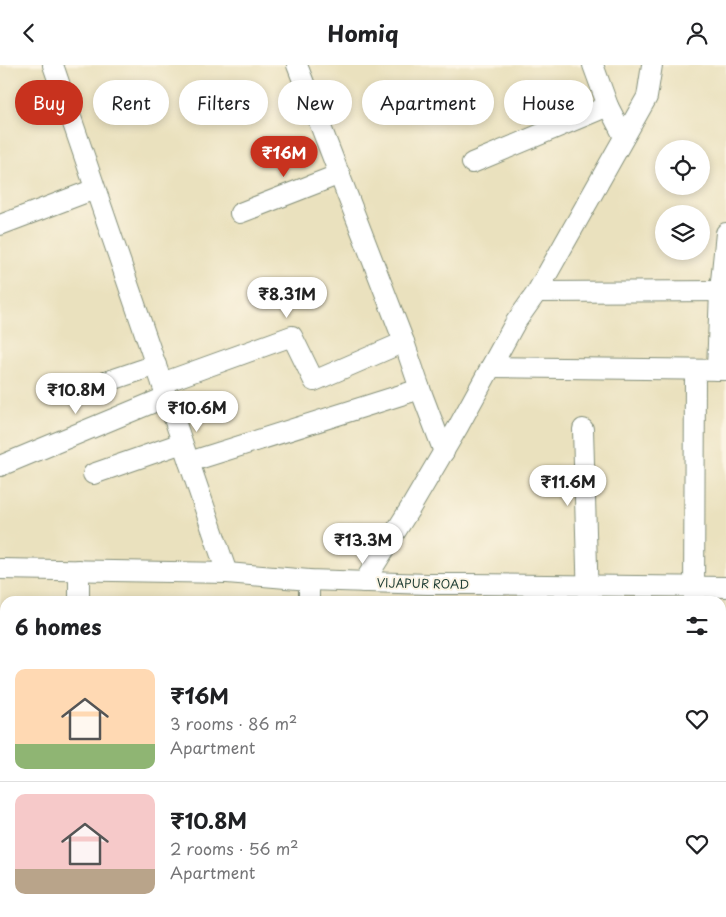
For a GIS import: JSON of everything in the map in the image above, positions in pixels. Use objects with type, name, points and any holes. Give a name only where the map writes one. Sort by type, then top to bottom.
[{"type":"street","points":[[52,65],[227,573]]},
{"type":"street","points":[[297,65],[404,342],[444,452]]},
{"type":"street","points":[[593,65],[608,106],[624,137]]},
{"type":"street","points":[[364,582],[444,452],[515,323],[537,292],[647,97],[652,65]]},
{"type":"street","points":[[472,163],[608,106]]},
{"type":"street","points":[[240,213],[340,174]]},
{"type":"street","points":[[0,225],[95,189]]},
{"type":"street","points":[[491,367],[721,370],[726,233]]},
{"type":"street","points":[[537,292],[723,291]]},
{"type":"street","points":[[0,466],[161,382],[292,336],[314,381],[404,342]]},
{"type":"street","points":[[694,594],[695,370]]},
{"type":"street","points":[[73,393],[161,382]]},
{"type":"street","points":[[189,462],[420,389]]},
{"type":"street","points":[[583,429],[588,593]]},
{"type":"street","points":[[93,474],[182,443]]},
{"type":"street","name":"VIJAPUR ROAD","points":[[0,569],[227,573],[309,580],[428,584],[463,592],[694,594],[726,587]]},
{"type":"street","points":[[79,570],[79,596]]},
{"type":"street","points":[[309,580],[309,596]]}]
